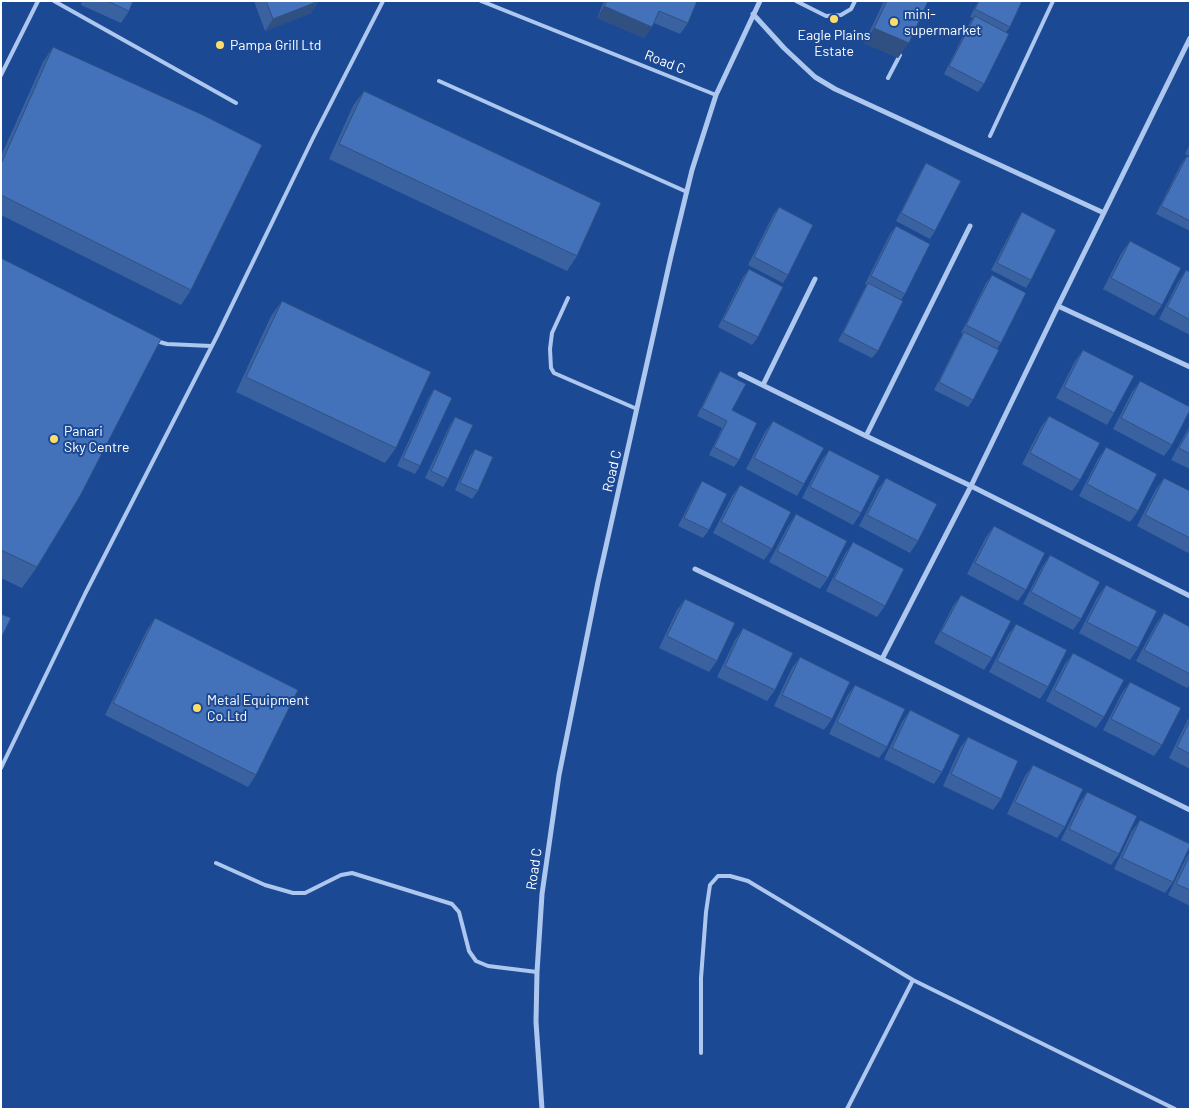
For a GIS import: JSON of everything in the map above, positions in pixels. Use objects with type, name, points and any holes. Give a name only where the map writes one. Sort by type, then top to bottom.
[{"type":"street","points":[[716,95],[760,1]]},
{"type":"street","points":[[753,14],[784,48],[815,77],[835,89],[1104,213]]},
{"type":"street","points":[[882,659],[971,486],[1190,38]]},
{"type":"street","name":"Road C","points":[[542,1109],[536,1022],[537,972],[542,894],[559,776],[598,582],[692,170],[716,95]]},
{"type":"street","points":[[866,436],[970,226]]},
{"type":"street","points":[[763,385],[815,279]]},
{"type":"street","points":[[1058,306],[1190,367]]},
{"type":"street","points":[[740,374],[971,486],[1190,596]]},
{"type":"street","points":[[694,569],[1190,810]]},
{"type":"lane","points":[[1,75],[38,1]]},
{"type":"lane","points":[[54,1],[236,103]]},
{"type":"lane","points":[[1,768],[85,594],[383,1]]},
{"type":"lane","name":"Road C","points":[[481,1],[716,95]]},
{"type":"lane","points":[[796,1],[826,16],[841,15],[851,9],[855,1]]},
{"type":"lane","points":[[990,136],[1054,1]]},
{"type":"lane","points":[[888,78],[902,50]]},
{"type":"lane","points":[[439,81],[687,192]]},
{"type":"lane","points":[[568,298],[552,333],[550,368],[554,373],[637,409]]},
{"type":"lane","points":[[149,340],[167,344],[211,346]]},
{"type":"lane","points":[[216,863],[265,885],[292,892],[305,893],[341,875],[352,873],[452,904],[458,912],[469,951],[476,962],[488,966],[537,972]]},
{"type":"lane","points":[[702,1053],[701,978],[710,885],[718,876],[730,876],[748,881],[914,980],[1175,1109]]},
{"type":"lane","points":[[847,1109],[914,980]]},
{"type":"building","points":[[107,1],[133,1],[129,11]]},
{"type":"building","points":[[266,1],[319,1],[273,19]]},
{"type":"building","points":[[607,1],[697,1],[688,23],[659,11],[652,27],[604,6]]},
{"type":"building","name":"mini- supermarket","points":[[887,1],[928,1],[909,43],[874,28]]},
{"type":"building","points":[[979,1],[1022,1],[1010,27],[975,9]]},
{"type":"building","points":[[975,16],[1009,34],[984,84],[949,66]]},
{"type":"building","points":[[53,47],[205,116],[262,145],[191,290],[1,195],[1,164]]},
{"type":"building","points":[[364,91],[601,203],[577,256],[339,144]]},
{"type":"building","points":[[1187,156],[1190,158],[1190,221],[1161,206]]},
{"type":"building","points":[[926,163],[961,181],[935,231],[901,213]]},
{"type":"building","points":[[779,207],[813,225],[788,275],[754,257]]},
{"type":"building","points":[[1022,212],[1056,230],[1031,280],[997,263]]},
{"type":"building","points":[[896,226],[930,244],[905,294],[871,276]]},
{"type":"building","points":[[1130,241],[1181,268],[1162,305],[1111,278]]},
{"type":"building","name":"Panari Sky Centre","points":[[1,258],[161,339],[80,496],[37,567],[1,550]]},
{"type":"building","points":[[749,269],[783,287],[758,337],[723,320]]},
{"type":"building","points":[[1186,270],[1190,272],[1190,320],[1167,307]]},
{"type":"building","points":[[992,275],[1026,293],[1001,343],[966,325]]},
{"type":"building","points":[[868,283],[903,301],[878,351],[843,333]]},
{"type":"building","points":[[282,301],[431,372],[396,448],[246,377]]},
{"type":"building","points":[[964,332],[999,350],[973,400],[939,382]]},
{"type":"building","points":[[1083,350],[1134,376],[1114,413],[1064,387]]},
{"type":"building","points":[[720,371],[746,384],[732,410],[757,423],[739,460],[714,447],[727,421],[702,408]]},
{"type":"building","points":[[1140,381],[1190,407],[1172,445],[1121,418]]},
{"type":"building","points":[[434,389],[452,398],[420,466],[403,458]]},
{"type":"building","points":[[1049,416],[1100,443],[1080,480],[1030,453]]},
{"type":"building","points":[[455,417],[473,425],[448,479],[431,471]]},
{"type":"building","points":[[773,421],[824,448],[804,484],[754,458]]},
{"type":"building","points":[[1190,428],[1190,454],[1179,448]]},
{"type":"building","points":[[1106,447],[1157,474],[1138,511],[1087,484]]},
{"type":"building","points":[[475,449],[493,457],[478,491],[460,483]]},
{"type":"building","points":[[829,450],[880,476],[861,513],[810,487]]},
{"type":"building","points":[[886,478],[937,504],[918,541],[867,515]]},
{"type":"building","points":[[1164,478],[1190,491],[1190,538],[1145,515]]},
{"type":"building","points":[[702,481],[727,494],[709,530],[684,518]]},
{"type":"building","points":[[740,485],[791,512],[772,549],[721,522]]},
{"type":"building","points":[[796,514],[847,541],[828,578],[777,551]]},
{"type":"building","points":[[994,526],[1045,553],[1026,590],[975,563]]},
{"type":"building","points":[[853,542],[904,569],[885,606],[834,579]]},
{"type":"building","points":[[1050,555],[1100,582],[1081,619],[1031,592]]},
{"type":"building","points":[[1106,585],[1157,611],[1138,648],[1087,622]]},
{"type":"building","points":[[961,595],[1011,621],[992,658],[941,632]]},
{"type":"building","points":[[685,599],[735,623],[717,661],[667,636]]},
{"type":"building","points":[[1164,613],[1190,627],[1190,674],[1144,650]]},
{"type":"building","points":[[1,614],[11,618],[1,638]]},
{"type":"building","name":"Metal Equipment Co.Ltd","points":[[155,618],[298,690],[256,775],[113,703]]},
{"type":"building","points":[[1016,624],[1067,650],[1048,687],[997,661]]},
{"type":"building","points":[[743,628],[793,653],[775,690],[725,666]]},
{"type":"building","points":[[1073,653],[1124,680],[1104,717],[1054,690]]},
{"type":"building","points":[[800,657],[850,682],[832,719],[782,695]]},
{"type":"building","points":[[1130,682],[1181,708],[1162,745],[1111,719]]},
{"type":"building","points":[[855,685],[905,709],[887,747],[837,722]]},
{"type":"building","points":[[910,710],[960,735],[942,772],[892,748]]},
{"type":"building","points":[[1190,720],[1190,754],[1177,747]]},
{"type":"building","points":[[968,737],[1018,761],[1001,799],[951,774]]},
{"type":"building","points":[[1033,765],[1083,789],[1065,827],[1015,802]]},
{"type":"building","points":[[1087,792],[1137,816],[1119,854],[1069,829]]},
{"type":"building","points":[[1140,820],[1190,844],[1173,882],[1122,858]]},
{"type":"building","points":[[1190,855],[1190,890],[1176,884]]},
{"type":"place","name":"Eagle Plains Estate","points":[[834,19]]},
{"type":"place","name":"mini- supermarket","points":[[894,22]]},
{"type":"place","name":"Pampa Grill Ltd","points":[[220,45]]},
{"type":"place","name":"Panari Sky Centre","points":[[54,439]]},
{"type":"place","name":"Metal Equipment Co.Ltd","points":[[197,708]]}]
